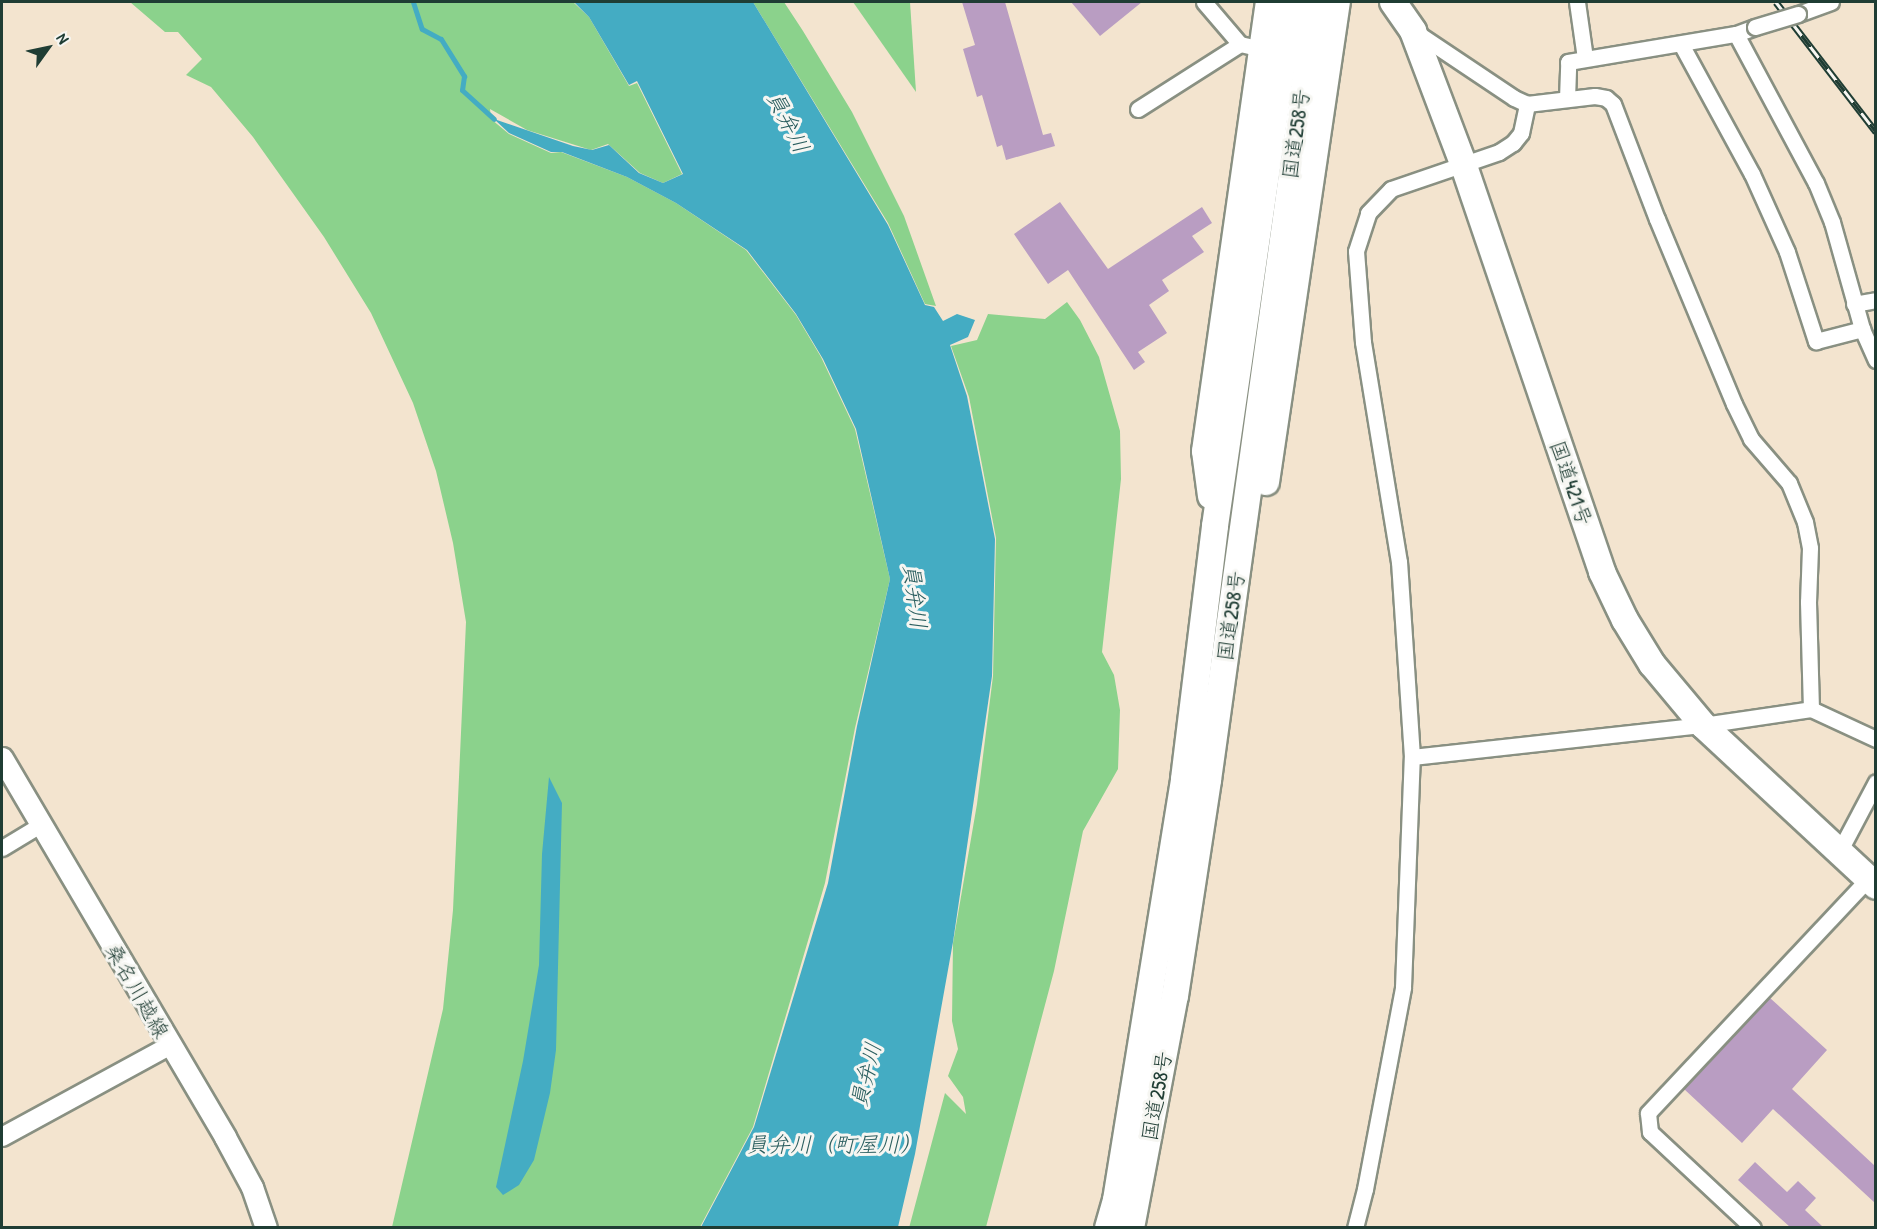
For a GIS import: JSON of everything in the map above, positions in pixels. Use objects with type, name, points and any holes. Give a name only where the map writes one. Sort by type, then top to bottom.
[{"type":"highway","points":[[1215,526],[1205,451],[1252,46],[1269,2]]},
{"type":"highway","name":"国道258号","points":[[1108,1227],[1116,1200],[1184,780],[1215,526],[1291,2]]},
{"type":"highway","name":"国道258号","points":[[1131,1227],[1175,996],[1228,636],[1316,2]]},
{"type":"highway","points":[[1228,636],[1256,551],[1337,2]]},
{"type":"highway","name":"国道421号","points":[[1393,2],[1413,31],[1464,166],[1602,572],[1625,620],[1652,664],[1703,724],[1872,882]]},
{"type":"main road","name":"桑名川越線","points":[[2,758],[169,1046],[225,1137],[252,1187],[266,1227]]},
{"type":"street","points":[[1138,109],[1252,46],[1204,2]]},
{"type":"street","points":[[1406,2],[1413,31],[1514,98],[1527,104],[1595,96],[1606,98],[1613,104],[1657,219],[1734,404],[1751,439],[1789,483],[1798,505],[1810,548],[1808,602],[1812,709]]},
{"type":"street","points":[[1576,2],[1585,58]]},
{"type":"street","points":[[1567,99],[1568,62],[1736,34],[1831,2]]},
{"type":"street","points":[[1736,34],[1816,183],[1832,222],[1854,304],[1875,360]]},
{"type":"street","points":[[1681,44],[1752,174],[1787,252],[1816,341],[1862,329]]},
{"type":"street","points":[[1355,1227],[1365,1189],[1403,987],[1412,757],[1399,562],[1363,342],[1356,251],[1368,213],[1390,189],[1464,166],[1499,152],[1513,143],[1521,133],[1527,104]]},
{"type":"street","points":[[1854,304],[1875,300]]},
{"type":"street","points":[[1412,757],[1703,724],[1812,709],[1875,739]]},
{"type":"street","points":[[1839,852],[1875,782]]},
{"type":"street","points":[[2,848],[40,825]]},
{"type":"street","points":[[1753,1227],[1650,1132],[1648,1113],[1872,882]]},
{"type":"street","points":[[2,1137],[169,1046]]},
{"type":"green space","points":[[130,2],[573,2],[589,17],[629,86],[637,83],[682,174],[663,183],[640,173],[608,144],[591,150],[527,130],[490,109],[491,119],[509,134],[551,153],[561,152],[627,177],[676,203],[746,250],[796,315],[821,357],[855,429],[890,579],[855,728],[825,883],[753,1127],[700,1227],[392,1227],[443,1009],[453,910],[466,622],[453,543],[436,471],[413,403],[371,313],[324,237],[253,137],[211,87],[186,75],[202,59],[178,32],[165,32]]},
{"type":"green space","points":[[753,2],[784,2],[852,112],[904,216],[936,306],[925,304],[888,223]]},
{"type":"green space","points":[[853,2],[910,2],[916,92]]},
{"type":"green space","points":[[1067,302],[1080,320],[1099,357],[1120,431],[1121,479],[1102,652],[1114,675],[1120,710],[1118,769],[1083,831],[1054,971],[986,1227],[909,1228],[945,1093],[966,1114],[963,1097],[948,1076],[958,1049],[952,1021],[953,943],[977,804],[993,676],[996,538],[969,397],[951,346],[977,340],[988,314],[1045,319]]},
{"type":"water","name":"員弁川（町屋川）","points":[[574,2],[753,2],[888,225],[925,305],[934,307],[943,321],[957,314],[975,320],[968,337],[950,345],[967,396],[995,539],[992,676],[953,942],[915,1154],[898,1227],[701,1227],[754,1127],[828,883],[857,726],[890,579],[856,429],[823,359],[796,314],[747,250],[676,203],[627,177],[562,152],[551,152],[509,133],[494,119],[573,146],[592,150],[609,145],[639,173],[663,183],[683,174],[637,81],[629,85],[589,17]]},
{"type":"water","points":[[549,777],[562,803],[556,1050],[550,1093],[534,1160],[519,1185],[503,1195],[496,1187],[523,1061],[539,965],[542,854]]},
{"type":"building","points":[[962,2],[1005,2],[1043,135],[1051,133],[1055,146],[1006,160],[1002,145],[997,147],[982,95],[977,97],[963,49],[975,45]]},
{"type":"building","points":[[1071,2],[1142,2],[1100,36]]},
{"type":"building","points":[[1060,202],[1108,269],[1202,207],[1212,223],[1192,236],[1204,252],[1162,280],[1169,291],[1149,305],[1167,333],[1138,352],[1145,362],[1134,370],[1068,270],[1048,284],[1014,234]]},
{"type":"building","points":[[1770,998],[1827,1050],[1792,1089],[1875,1166],[1875,1203],[1773,1109],[1742,1143],[1684,1089]]},
{"type":"building","points":[[1755,1162],[1787,1192],[1798,1181],[1816,1198],[1805,1210],[1823,1227],[1790,1227],[1738,1180]]},
{"type":"waterway","points":[[413,2],[422,29],[441,39],[464,76],[462,90],[494,119]]},
{"type":"railway","points":[[1776,2],[1876,132]]},
{"type":"water label","name":"員弁川","points":[[788,122]]},
{"type":"water label","name":"員弁川","points":[[915,596]]},
{"type":"water label","name":"員弁川","points":[[866,1075]]}]
